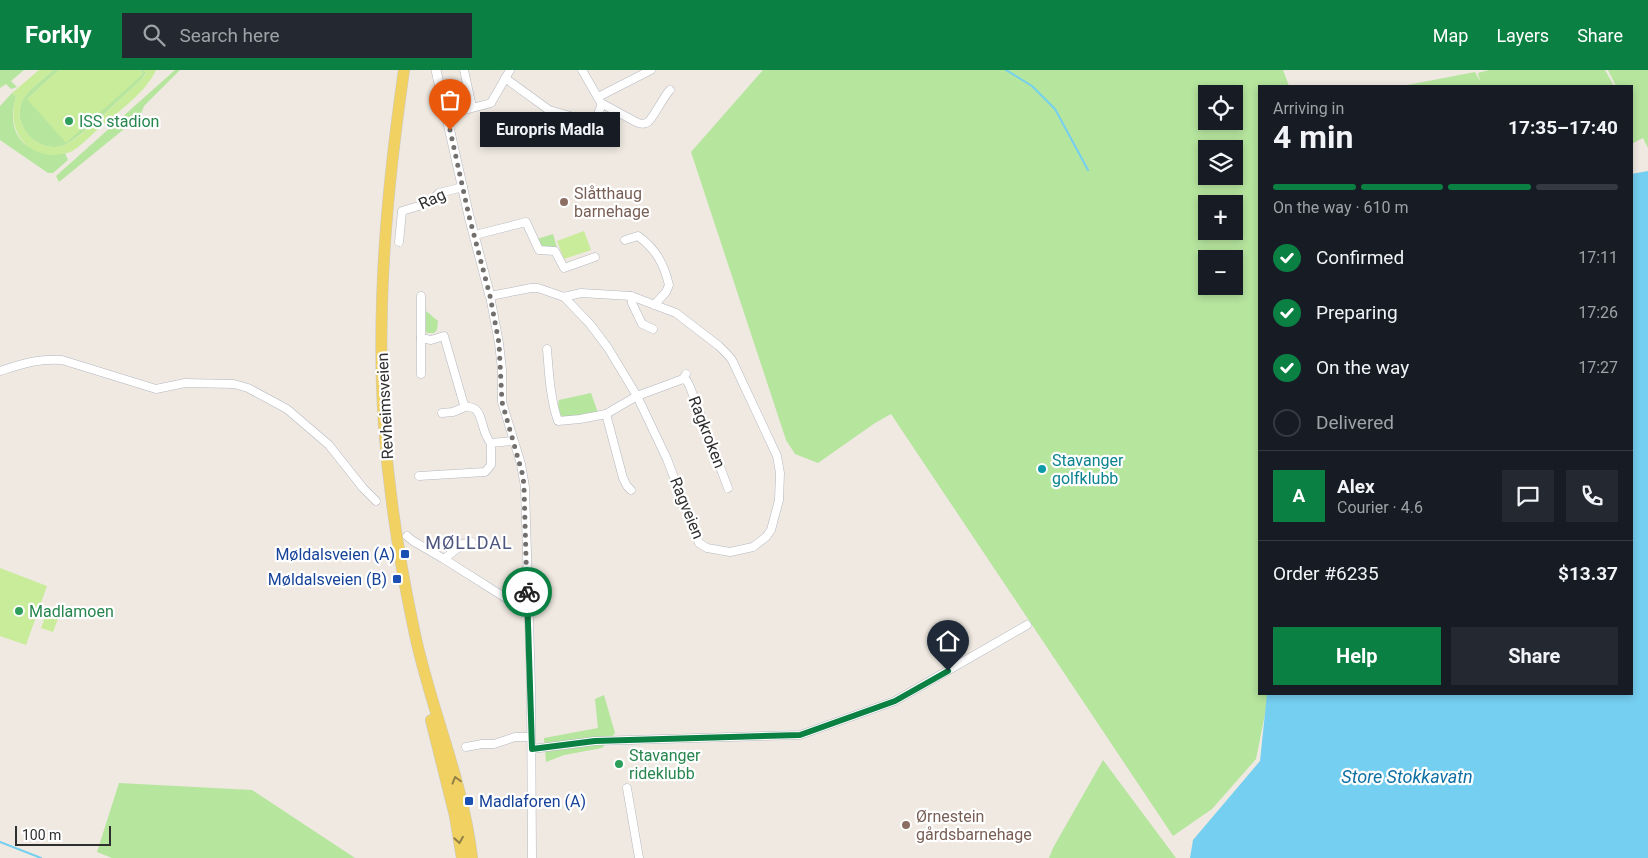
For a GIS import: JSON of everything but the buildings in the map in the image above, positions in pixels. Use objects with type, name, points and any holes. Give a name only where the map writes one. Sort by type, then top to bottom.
[{"type":"main road","name":"Revheimsveien","points":[[397,70],[383,290],[382,364],[388,474],[410,612],[433,728],[455,816],[462,858]]},
{"type":"main road","name":"Revheimsveien","points":[[394,137],[404,70]]},
{"type":"main road","name":"Revheimsveien","points":[[423,672],[458,786],[468,828],[472,858]]},
{"type":"street","points":[[436,70],[462,187],[490,296],[499,343],[502,402],[521,464],[524,487],[532,749],[532,858]]},
{"type":"street","points":[[464,70],[472,107]]},
{"type":"street","points":[[446,115],[491,103],[510,70]]},
{"type":"street","points":[[582,70],[600,101],[642,124],[647,123],[670,90]]},
{"type":"street","points":[[505,78],[549,110],[592,122],[596,119],[600,101],[651,70]]},
{"type":"street","name":"Rag","points":[[399,242],[402,211],[429,203],[439,193],[462,187]]},
{"type":"street","points":[[474,235],[526,222],[539,250],[555,251],[565,269],[595,257]]},
{"type":"street","points":[[626,240],[638,236],[650,246],[661,260],[669,285],[666,292],[654,305]]},
{"type":"street","name":"Ragveien","points":[[490,296],[531,288],[538,288],[564,296],[581,293],[631,296],[676,314],[719,346],[732,360],[777,456],[780,473],[779,500],[771,530],[758,544],[750,549],[730,552],[712,549],[699,543],[667,459],[638,396],[608,348],[590,324],[564,296]]},
{"type":"street","points":[[421,296],[421,374]]},
{"type":"street","points":[[631,296],[632,303],[642,324],[653,329]]},
{"type":"street","points":[[421,338],[431,340],[444,336],[465,407]]},
{"type":"street","name":"Ragkroken","points":[[547,349],[550,384],[558,421],[580,420],[606,414],[638,396],[685,377],[728,488]]},
{"type":"street","points":[[0,371],[43,359],[53,359],[62,360],[156,389],[185,383],[234,384],[248,388],[287,409],[329,445],[363,488],[376,501]]},
{"type":"street","points":[[419,476],[485,472],[491,465],[491,444],[486,438],[477,410],[465,407],[453,412],[442,413]]},
{"type":"street","points":[[606,414],[623,478],[626,486],[631,490]]},
{"type":"street","points":[[491,444],[514,441]]},
{"type":"street","points":[[407,536],[528,612]]},
{"type":"street","points":[[444,558],[462,544],[472,542]]},
{"type":"street","points":[[532,749],[595,741],[800,735],[895,701],[1027,625]]},
{"type":"street","points":[[466,747],[494,744],[515,737],[531,737]]},
{"type":"street","points":[[627,788],[639,858]]},
{"type":"green space","points":[[0,70],[24,70],[11,81],[17,87],[11,89],[6,84],[0,88]]},
{"type":"green space","points":[[39,70],[53,70],[33,87],[23,99],[20,108],[20,118],[23,127],[35,141],[52,147],[62,146],[70,142],[90,127],[141,80],[146,74],[143,70],[156,70],[138,95],[80,146],[70,152],[56,155],[44,154],[26,145],[16,128],[14,118],[16,97],[12,93]]},
{"type":"green space","name":"ISS stadion","points":[[53,70],[59,70],[27,99],[143,73],[140,70],[146,73],[141,80],[79,136],[62,146],[52,147],[35,141],[28,134],[20,118],[20,108],[26,95]]},
{"type":"green space","name":"ISS stadion","points":[[59,70],[140,70],[143,74],[66,143],[27,99]]},
{"type":"green space","points":[[175,70],[180,70],[144,106],[140,116],[59,182],[56,176]]},
{"type":"green space","name":"Stavanger golfklubb","points":[[763,70],[1283,70],[1289,85],[1258,85],[1258,695],[1269,695],[1256,759],[1212,809],[1173,836],[891,414],[818,463],[795,454],[786,440],[691,152]]},
{"type":"green space","points":[[1489,70],[1605,70],[1613,85],[1407,85],[1475,72],[1480,81],[1478,73]]},
{"type":"green space","points":[[1608,70],[1648,70],[1648,148],[1643,138],[1633,143],[1633,85],[1616,85]]},
{"type":"green space","points":[[12,93],[16,97],[13,110],[15,129],[21,140],[33,148],[55,154],[65,153],[68,160],[53,173],[48,173],[0,140],[0,106]]},
{"type":"green space","points":[[584,231],[591,250],[564,259],[557,241]]},
{"type":"green space","points":[[553,234],[557,248],[542,248],[537,239]]},
{"type":"green space","points":[[426,311],[438,321],[437,330],[434,333],[427,333],[426,331]]},
{"type":"green space","points":[[591,393],[598,413],[564,420],[559,411],[559,400]]},
{"type":"green space","name":"Madlamoen","points":[[0,568],[47,586],[26,645],[0,636]]},
{"type":"green space","points":[[48,609],[60,613],[53,632],[41,628]]},
{"type":"green space","points":[[604,695],[615,733],[602,748],[564,755],[546,762],[544,738],[598,728],[595,699]]},
{"type":"green space","points":[[1103,760],[1176,858],[1049,858]]},
{"type":"green space","points":[[119,783],[252,790],[355,858],[112,858],[97,852]]},
{"type":"water","name":"Store Stokkavatn","points":[[1648,171],[1648,858],[1190,858],[1193,840],[1260,761],[1267,695],[1633,695],[1633,174]]},
{"type":"waterway","points":[[1006,70],[1032,86],[1055,109],[1088,170]]},
{"type":"waterway","points":[[0,842],[41,858]]},
{"type":"way so far","points":[[450,130],[469,216],[490,296],[499,343],[502,370],[502,402],[521,464],[524,487],[527,592]]},
{"type":"place","name":"ISS stadion","points":[[69,121]]},
{"type":"place","name":"Europris Madla","points":[[450,130]]},
{"type":"place","name":"Slåtthaug barnehage","points":[[564,202]]},
{"type":"place","name":"Stavanger golfklubb","points":[[1042,469]]},
{"type":"place","name":"Møldalsveien (A)","points":[[405,554]]},
{"type":"place","name":"Møldalsveien (B)","points":[[397,579]]},
{"type":"place","name":"Madlamoen","points":[[19,611]]},
{"type":"place","name":"Stavanger rideklubb","points":[[619,764]]},
{"type":"place","name":"Madlaforen (A)","points":[[469,801]]},
{"type":"place","name":"Ørnestein gårdsbarnehage","points":[[906,825]]},
{"type":"district","name":"MØLLDAL","points":[[469,542]]},
{"type":"route","points":[[527,592],[532,749],[595,741],[702,736],[800,735],[895,701],[948,671]]}]
